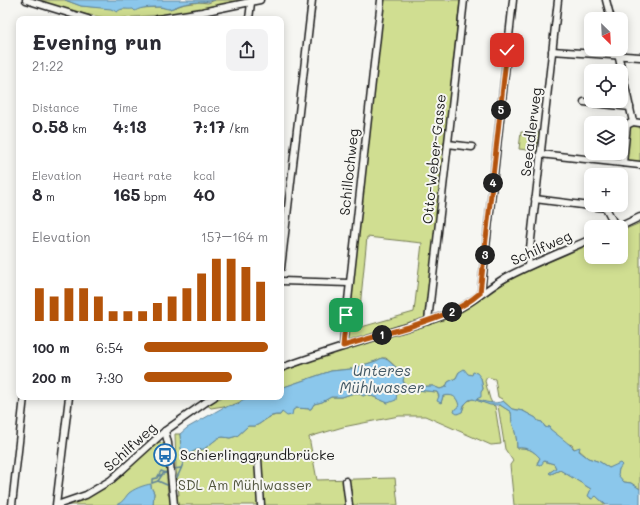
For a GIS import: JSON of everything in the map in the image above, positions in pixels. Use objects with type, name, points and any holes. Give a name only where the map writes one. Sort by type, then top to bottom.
[{"type":"street","points":[[26,0],[67,16]]},
{"type":"street","points":[[175,16],[251,3],[260,0]]},
{"type":"street","points":[[284,242],[312,0]]},
{"type":"street","name":"Schillochweg","points":[[343,346],[381,0]]},
{"type":"street","name":"Otto-Weber-Gasse","points":[[428,321],[464,0]]},
{"type":"street","points":[[480,293],[513,0]]},
{"type":"street","name":"Seeadlerweg","points":[[528,266],[558,0]]},
{"type":"street","points":[[606,0],[609,12]]},
{"type":"street","points":[[249,16],[251,3]]},
{"type":"street","points":[[552,51],[584,51]]},
{"type":"street","points":[[628,54],[640,57]]},
{"type":"street","points":[[619,56],[630,107],[637,123],[627,125],[623,163]]},
{"type":"street","points":[[448,144],[472,147]]},
{"type":"street","points":[[540,154],[640,165]]},
{"type":"street","points":[[535,199],[606,208],[612,220]]},
{"type":"street","points":[[628,223],[640,217]]},
{"type":"street","name":"Schilfweg","points":[[284,367],[343,346],[428,321],[453,312],[468,304],[480,293],[528,266],[584,242]]},
{"type":"street","points":[[284,281],[349,283]]},
{"type":"street","points":[[12,505],[24,400]]},
{"type":"street","points":[[56,505],[69,400]]},
{"type":"street","name":"Schilfweg","points":[[56,505],[86,495],[111,480],[165,431],[205,400]]},
{"type":"street","points":[[165,431],[168,443],[174,505]]},
{"type":"street","points":[[258,459],[261,505]]},
{"type":"street","points":[[346,481],[349,505]]},
{"type":"green space","points":[[32,0],[65,0],[81,6],[120,9],[159,7],[170,9],[185,4],[199,2],[208,3],[215,0],[244,0],[200,10],[148,16],[95,16],[78,13]]},
{"type":"green space","points":[[384,0],[460,0],[426,315],[428,321],[444,319],[462,311],[485,294],[520,274],[584,247],[584,264],[628,264],[628,228],[640,223],[640,489],[631,483],[624,482],[617,475],[619,469],[613,467],[609,468],[600,462],[588,458],[579,450],[574,449],[572,445],[566,443],[550,429],[545,427],[542,422],[537,421],[536,418],[523,411],[512,409],[498,397],[495,379],[487,377],[485,381],[492,403],[487,403],[475,399],[483,389],[481,378],[459,372],[456,378],[448,382],[446,387],[440,389],[433,386],[406,387],[398,369],[386,358],[382,358],[351,369],[331,371],[284,387],[284,371],[346,348]],"holes":[[[367,237],[422,243],[414,312],[358,328]]]},
{"type":"green space","points":[[634,124],[640,126],[640,162],[634,163],[630,162],[628,159],[629,128]]},
{"type":"green space","points":[[521,132],[540,133],[538,149],[536,151],[519,149]]},
{"type":"green space","name":"SDL Am Mühlwasser","points":[[406,389],[437,392],[441,403],[443,396],[452,395],[458,401],[462,412],[467,402],[473,399],[495,406],[501,444],[491,445],[425,416],[399,416],[343,427],[309,437],[317,480],[395,478],[398,505],[153,505],[154,493],[151,485],[129,493],[122,503],[116,505],[64,505],[101,490],[121,477],[154,444],[160,442],[165,446],[168,495],[179,495],[176,470],[175,434],[180,434],[184,452],[189,454],[196,450],[204,449],[218,438],[230,438],[237,436],[248,426],[258,425],[272,416],[280,415],[282,412],[289,412],[296,408],[311,409],[314,404],[331,397],[342,397],[359,393],[363,396],[367,394],[388,403],[397,393]]},
{"type":"green space","points":[[216,400],[245,400],[225,408],[224,406],[211,408],[206,404]]},
{"type":"green space","points":[[500,405],[511,412],[517,448],[524,448],[535,453],[540,458],[537,463],[544,461],[554,464],[556,468],[549,473],[551,474],[560,470],[591,489],[589,496],[591,499],[596,496],[606,505],[514,505],[510,465],[513,461],[505,449],[498,406]]},
{"type":"water","points":[[65,0],[215,0],[182,4],[169,9],[150,7],[135,11],[133,9],[122,9],[117,12],[111,9],[81,6]]},
{"type":"water","name":"Unteres Mühlwasser","points":[[382,358],[388,360],[399,369],[402,369],[405,374],[403,381],[406,387],[433,386],[440,389],[446,387],[448,382],[456,378],[459,372],[464,369],[468,374],[472,375],[473,372],[477,373],[481,378],[483,389],[481,392],[481,397],[476,399],[493,403],[503,401],[512,409],[523,411],[536,418],[538,421],[542,422],[545,427],[548,428],[549,426],[550,429],[574,449],[580,447],[579,451],[588,458],[600,462],[609,468],[620,463],[622,465],[619,469],[618,475],[624,482],[631,483],[640,489],[640,505],[606,505],[596,496],[592,499],[588,496],[591,489],[560,470],[551,474],[549,473],[556,468],[554,464],[544,461],[541,465],[537,464],[540,458],[535,453],[524,448],[517,448],[511,412],[500,405],[490,405],[473,399],[469,400],[464,405],[462,412],[457,414],[454,412],[459,406],[454,396],[443,396],[441,403],[437,401],[439,396],[437,392],[406,389],[397,393],[396,400],[388,403],[367,394],[363,396],[359,393],[342,397],[331,397],[314,404],[311,409],[296,408],[293,410],[292,415],[287,416],[282,412],[280,415],[272,416],[258,425],[248,426],[237,436],[230,438],[218,438],[204,449],[196,450],[189,454],[181,449],[180,434],[187,428],[224,407],[238,404],[243,400],[284,400],[284,387],[331,371],[351,369]]},
{"type":"water","points":[[151,484],[154,493],[153,505],[116,505],[122,502],[133,490]]},
{"type":"waterway","name":"Unteres Mühlwasser","points":[[174,481],[180,473],[187,453]]},
{"type":"waterway","name":"Unteres Mühlwasser","points":[[173,469],[181,468]]},
{"type":"waterway","points":[[152,483],[152,479],[157,478],[161,471],[166,473]]},
{"type":"waterway","name":"Unteres Mühlwasser","points":[[159,476],[169,471]]},
{"type":"waterway","points":[[158,481],[162,475]]},
{"type":"waterway","points":[[152,483],[158,481],[167,485],[171,483]]},
{"type":"place","name":"Schierlinggrundbrücke","points":[[165,455]]},
{"type":"route","points":[[346,315],[343,346],[428,321],[453,312],[468,304],[480,293],[507,50]]}]
